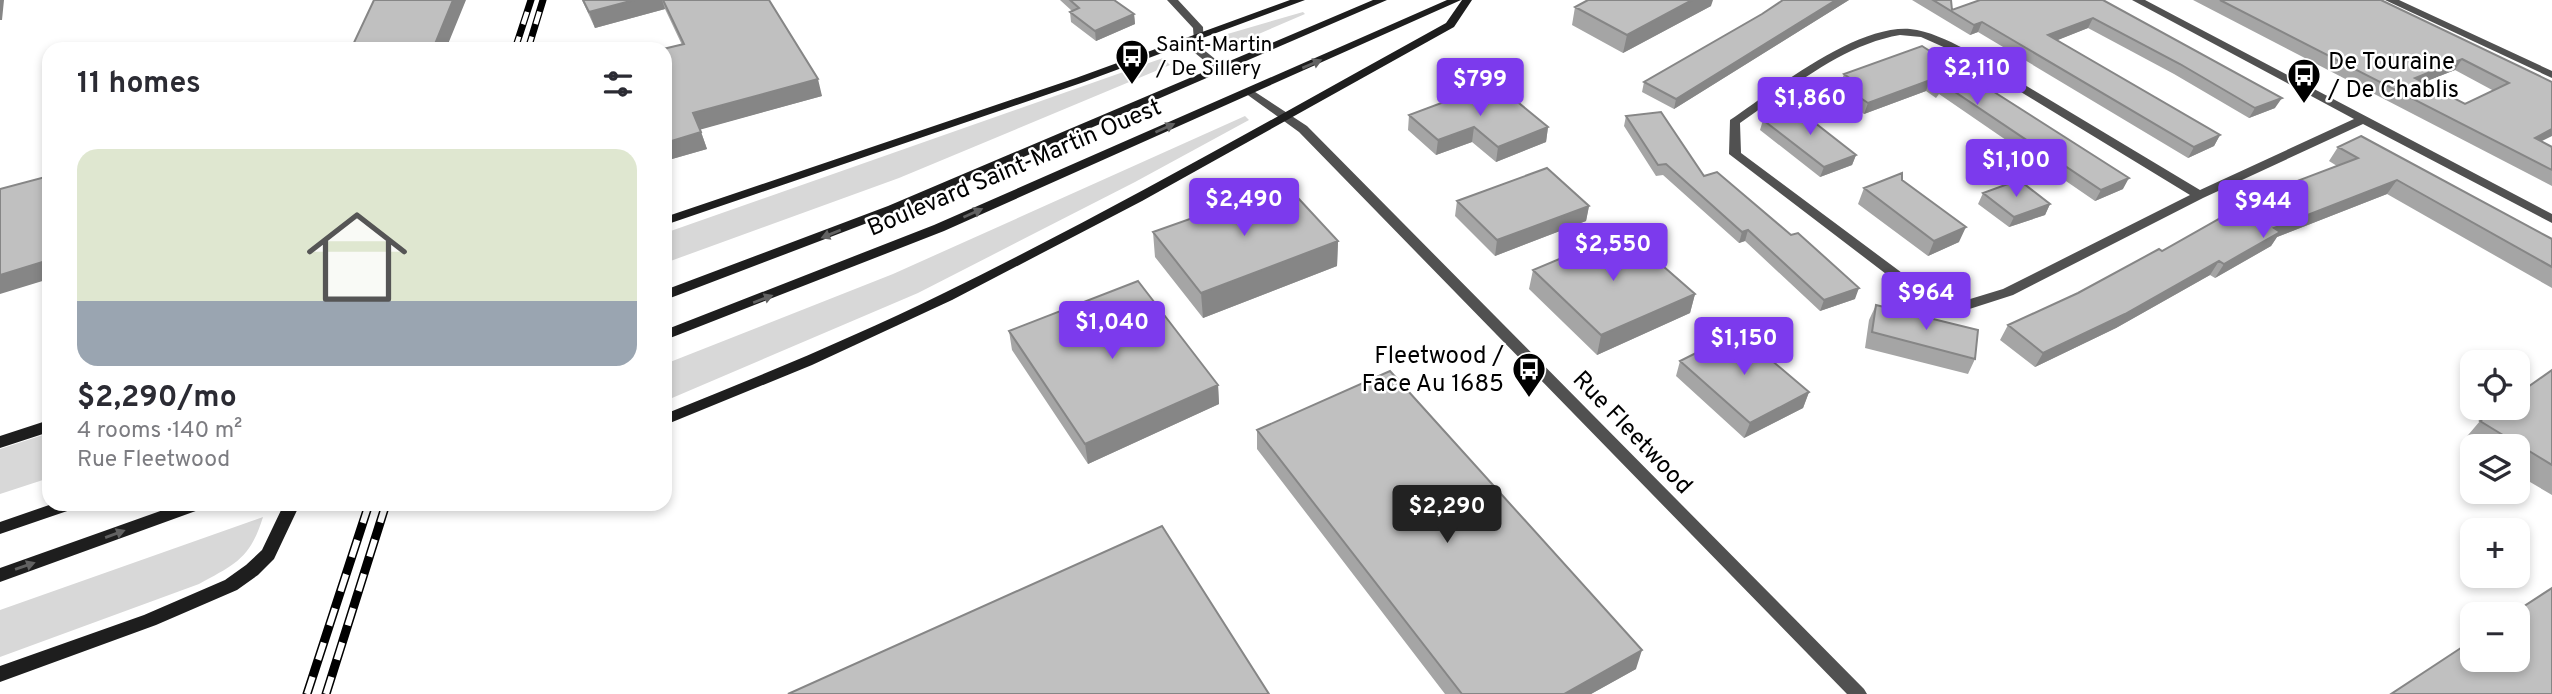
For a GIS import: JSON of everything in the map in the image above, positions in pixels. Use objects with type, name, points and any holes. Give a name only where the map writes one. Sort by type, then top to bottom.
[{"type":"main road","points":[[672,218],[1068,84],[1300,0]]},
{"type":"main road","name":"Boulevard Saint-Martin Ouest","points":[[672,292],[857,223],[1382,0]]},
{"type":"main road","name":"Boulevard Saint-Martin Ouest","points":[[672,332],[939,228],[1456,0]]},
{"type":"main road","points":[[672,417],[768,378],[944,298],[1286,117],[1450,25],[1467,0]]},
{"type":"main road","points":[[0,442],[42,428]]},
{"type":"main road","points":[[0,528],[50,511]]},
{"type":"main road","points":[[0,575],[178,511]]},
{"type":"main road","points":[[0,674],[150,620],[232,585],[268,554],[289,511]]},
{"type":"street","points":[[1172,0],[1198,27],[1199,51],[1221,69]]},
{"type":"street","points":[[2137,0],[2552,219]]},
{"type":"street","points":[[2390,0],[2552,75]]},
{"type":"street","points":[[2199,195],[1961,51],[1925,34],[1898,31],[1847,48],[1734,122],[1735,155],[1933,303],[1957,308],[2008,292],[2199,195],[2364,119]]},
{"type":"street","name":"Rue Fleetwood","points":[[1249,91],[1303,129],[1858,694]]},
{"type":"shaded area","points":[[1303,12],[1305,14],[1233,45],[1225,46],[1218,41],[1224,35]]},
{"type":"shaded area","points":[[1163,58],[1170,65],[899,178],[672,260],[672,231]]},
{"type":"shaded area","points":[[1245,116],[1249,120],[1135,182],[918,293],[672,398],[672,361],[893,274]]},
{"type":"shaded area","points":[[42,435],[42,480],[0,494],[0,449]]},
{"type":"shaded area","points":[[263,517],[253,542],[240,559],[199,584],[0,657],[0,610]]},
{"type":"building","points":[[374,0],[453,0],[436,42],[354,42]]},
{"type":"building","points":[[583,0],[634,0],[589,12]]},
{"type":"building","points":[[663,0],[769,0],[818,79],[693,113],[701,132],[672,141],[672,47],[684,44]]},
{"type":"building","points":[[1070,0],[1114,0],[1134,14],[1095,31],[1070,12],[1079,8]]},
{"type":"building","points":[[1588,0],[1692,0],[1627,35],[1575,7]]},
{"type":"building","points":[[1783,0],[1836,0],[1676,99],[1644,82],[1762,14]]},
{"type":"building","points":[[1933,0],[1951,0],[1952,10],[1980,0],[2103,0],[2282,98],[2255,108],[2093,18],[2048,35],[2220,135],[2194,147],[1982,22],[1974,25]]},
{"type":"building","points":[[2220,0],[2381,0],[2552,82],[2552,129],[2535,138],[2552,147],[2552,170]],"holes":[[[2462,59],[2509,83],[2465,104],[2415,78]]]},
{"type":"building","points":[[1922,46],[2129,178],[2101,190],[1943,84],[1941,87],[1930,80],[1868,103],[1840,84],[1852,80],[1844,74]]},
{"type":"building","points":[[1479,89],[1487,96],[1503,90],[1548,127],[1498,147],[1474,127],[1438,140],[1409,115]]},
{"type":"building","points":[[1796,108],[1856,155],[1824,167],[1763,120]]},
{"type":"building","points":[[1661,112],[1704,176],[1717,172],[1791,235],[1798,233],[1859,288],[1824,300],[1748,230],[1742,232],[1666,164],[1658,165],[1626,116]]},
{"type":"building","points":[[2361,136],[2552,239],[2552,267],[2397,180],[2274,228],[2280,232],[2224,264],[2219,261],[2125,314],[2043,353],[2008,325],[2078,293],[2159,249],[2162,251],[2263,194],[2358,158],[2338,147]]},
{"type":"building","points":[[1547,168],[1589,206],[1497,240],[1457,201]]},
{"type":"building","points":[[1902,173],[1902,180],[1966,227],[1934,241],[1864,188]]},
{"type":"building","points":[[42,178],[42,262],[0,275],[0,189]]},
{"type":"building","points":[[2019,180],[2050,204],[2014,217],[1983,193]]},
{"type":"building","points":[[1286,185],[1338,241],[1201,293],[1153,232]]},
{"type":"building","points":[[1624,232],[1695,294],[1601,335],[1533,270]]},
{"type":"building","points":[[1138,281],[1218,385],[1085,444],[1009,331]]},
{"type":"building","points":[[1876,305],[1978,330],[1975,359],[1872,332]]},
{"type":"building","points":[[1738,332],[1809,392],[1750,423],[1680,361]]},
{"type":"building","points":[[2552,370],[2552,465],[2530,452],[2530,434],[2501,434],[2480,421],[2530,420],[2530,386]]},
{"type":"building","points":[[1390,371],[1642,650],[1564,694],[1462,694],[1257,430]]},
{"type":"building","points":[[1162,526],[1269,694],[788,694]]},
{"type":"building","points":[[2552,588],[2552,694],[2391,694],[2460,649],[2460,672],[2530,672],[2530,602]]},
{"type":"railway","points":[[517,42],[531,0]]},
{"type":"railway","points":[[530,42],[543,0]]},
{"type":"railway","points":[[307,694],[367,511]]},
{"type":"railway","points":[[326,694],[384,511]]},
{"type":"place","name":"Saint-Martin / De Sillery","points":[[1132,86]]},
{"type":"place","name":"De Touraine / De Chablis","points":[[2304,105]]},
{"type":"place","name":"Fleetwood / Face Au 1685","points":[[1529,399]]}]
